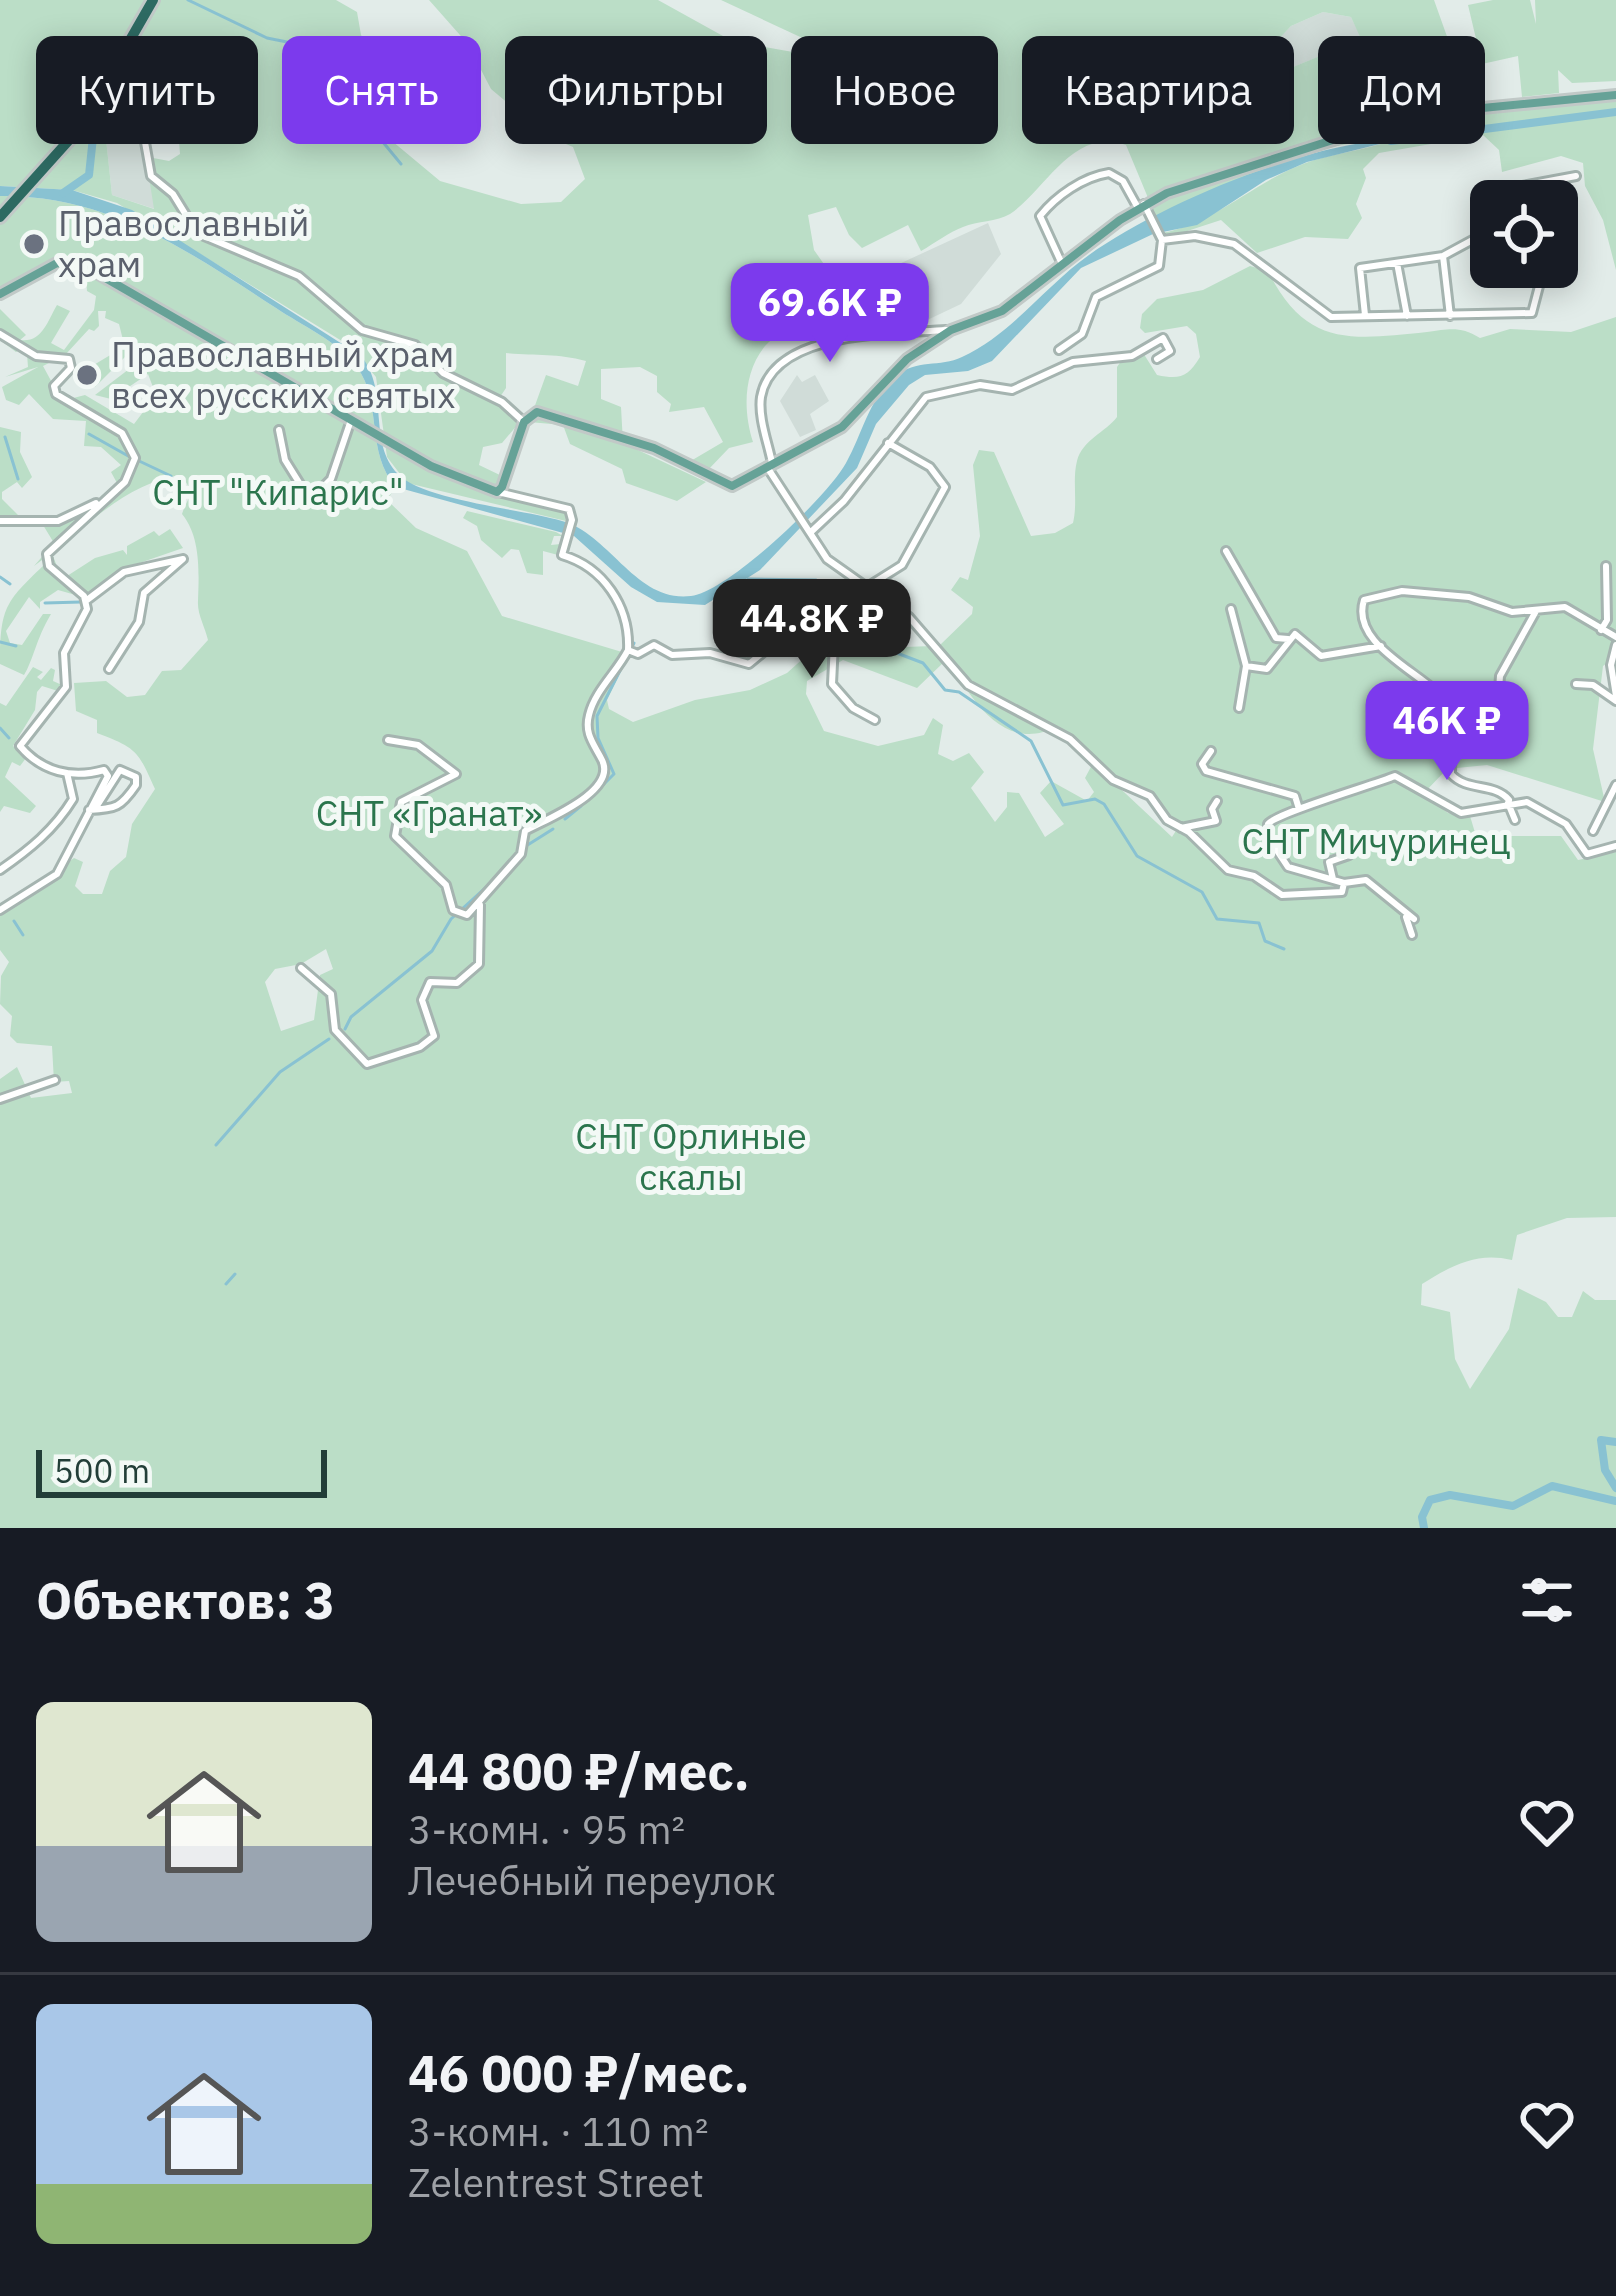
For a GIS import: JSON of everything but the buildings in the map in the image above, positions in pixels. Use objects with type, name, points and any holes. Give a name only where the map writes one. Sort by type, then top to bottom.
[{"type":"highway","points":[[0,218],[79,129],[153,0]]},
{"type":"main road","points":[[0,294],[57,263],[88,268],[449,476],[497,492],[524,422],[542,412],[659,450],[723,485],[743,482],[842,427],[890,372],[951,330],[991,317],[1141,206],[1178,188],[1411,115],[1616,95]]},
{"type":"street","points":[[145,144],[151,176],[173,194],[197,233],[299,276],[362,330],[415,345],[442,373],[502,402],[524,422]]},
{"type":"street","points":[[1059,350],[1082,334],[1096,297],[1155,270],[1162,238],[1123,181],[1108,173],[1090,178],[1053,202],[1040,218],[1063,266]]},
{"type":"street","points":[[1554,180],[1576,176]]},
{"type":"street","points":[[1162,238],[1208,238],[1234,244],[1267,264],[1323,314],[1532,313],[1539,288]]},
{"type":"street","points":[[1365,315],[1359,269],[1443,256],[1470,241]]},
{"type":"street","points":[[1443,256],[1450,316]]},
{"type":"street","points":[[1397,263],[1407,316]]},
{"type":"street","points":[[951,330],[817,345],[788,357],[775,369],[761,399],[769,465],[790,508],[809,528],[827,560],[921,628],[968,685],[1070,739],[1113,781],[1146,794],[1213,861],[1282,895],[1342,892],[1344,883]]},
{"type":"street","points":[[0,334],[34,356],[69,359],[71,368],[54,386],[56,394],[82,413],[110,424],[133,447],[135,458],[125,482],[58,521],[0,521]]},
{"type":"street","points":[[809,528],[844,501],[926,397],[980,385],[1012,390],[1073,362],[1109,354],[1132,356],[1163,338],[1170,352],[1157,359]]},
{"type":"street","points":[[279,430],[285,460],[310,500],[331,479],[352,420]]},
{"type":"street","points":[[867,587],[902,565],[945,488],[930,466],[888,443]]},
{"type":"street","points":[[388,740],[418,745],[456,774],[401,802],[395,836],[400,847],[435,872],[459,915],[469,914],[521,854],[525,831],[565,812],[603,777],[604,764],[588,732],[589,712],[628,650],[619,605],[606,580],[589,564],[562,555],[572,520],[569,508],[497,492]]},
{"type":"street","points":[[87,600],[53,572],[47,560],[96,503]]},
{"type":"street","points":[[1226,550],[1276,638],[1300,634],[1325,656],[1381,646]]},
{"type":"street","points":[[92,809],[106,771],[67,773],[43,766],[20,746],[69,682],[64,653],[80,628],[87,600],[124,572],[183,559],[143,593],[146,607],[109,669]]},
{"type":"street","points":[[1601,630],[1606,620],[1606,566]]},
{"type":"street","points":[[857,581],[850,596],[856,625],[833,646],[832,684],[853,708],[875,720]]},
{"type":"street","points":[[776,627],[812,593],[825,598],[835,628],[845,633]]},
{"type":"street","points":[[1514,820],[1509,802],[1498,791],[1454,778],[1452,709],[1381,646],[1361,614],[1364,600],[1375,594],[1445,593],[1512,612],[1564,607],[1616,641],[1611,665],[1616,699]]},
{"type":"street","points":[[1232,609],[1246,666],[1239,708]]},
{"type":"street","points":[[1498,702],[1500,676],[1537,611]]},
{"type":"street","points":[[628,650],[638,654],[654,645],[672,655],[710,653],[749,664],[778,640],[806,637],[832,615]]},
{"type":"street","points":[[1246,666],[1267,669],[1288,639]]},
{"type":"street","points":[[1576,684],[1593,685],[1616,699]]},
{"type":"street","points":[[1210,751],[1202,764],[1206,771],[1295,796],[1299,808]]},
{"type":"street","points":[[0,910],[57,874],[92,809],[120,770],[136,777],[136,785],[121,806],[92,809]]},
{"type":"street","points":[[0,870],[26,854],[73,799],[67,773]]},
{"type":"street","points":[[1412,935],[1410,918],[1372,883],[1344,883],[1293,870],[1268,837],[1274,816],[1400,776],[1454,811],[1527,802],[1566,824],[1587,854],[1616,846]]},
{"type":"street","points":[[1593,832],[1616,785]]},
{"type":"street","points":[[1181,828],[1202,820],[1216,821],[1212,809],[1217,801]]},
{"type":"street","points":[[1333,879],[1329,862],[1349,855]]},
{"type":"street","points":[[301,968],[331,994],[335,1030],[367,1064],[395,1057],[434,1036],[422,1000],[430,982],[457,983],[479,964],[480,901]]},
{"type":"street","points":[[0,1099],[55,1080]]},
{"type":"shaded area","points":[[1323,12],[1351,17],[1360,36],[1318,36],[1318,57],[1294,67],[1294,36],[1281,36],[1291,26]]},
{"type":"shaded area","points":[[107,144],[144,144],[155,209],[112,195]]},
{"type":"shaded area","points":[[988,223],[1001,254],[961,304],[902,332],[882,332],[863,300],[868,296],[860,282]]},
{"type":"shaded area","points":[[797,375],[802,382],[815,375],[829,401],[810,414],[816,430],[800,437],[780,401]]},
{"type":"green space","points":[[0,0],[336,0],[357,12],[362,36],[282,36],[282,144],[396,144],[440,181],[521,204],[561,202],[585,179],[573,147],[566,144],[767,144],[767,47],[791,52],[791,144],[998,144],[998,36],[798,36],[721,0],[1434,0],[1447,36],[1360,36],[1351,17],[1323,12],[1291,26],[1282,36],[1022,36],[1022,144],[1091,144],[1062,163],[1010,214],[958,229],[921,251],[908,225],[862,248],[849,235],[836,207],[808,215],[814,250],[826,267],[822,275],[803,283],[808,320],[769,342],[752,368],[747,405],[753,442],[729,448],[706,472],[689,462],[723,442],[704,407],[669,412],[671,404],[657,392],[657,376],[640,367],[601,369],[601,399],[621,407],[623,443],[706,482],[677,501],[626,483],[622,469],[570,444],[563,425],[529,422],[546,375],[578,386],[586,361],[506,353],[506,388],[500,397],[518,412],[519,423],[502,443],[483,447],[479,465],[504,477],[495,492],[563,507],[571,517],[566,521],[407,483],[387,457],[376,377],[350,346],[117,203],[72,190],[0,186]]},
{"type":"green space","points":[[429,0],[658,0],[723,36],[505,36],[505,101],[491,89],[481,70],[481,36],[461,36]]},
{"type":"green space","points":[[1530,0],[1536,24],[1535,0],[1616,0],[1616,81],[1572,83],[1558,70],[1559,93],[1522,97],[1518,56],[1485,63],[1485,36],[1475,36],[1468,5]]},
{"type":"green space","points":[[1318,57],[1318,144],[1349,144],[1242,178],[1156,217],[1126,145],[1120,144],[1294,144],[1294,67]]},
{"type":"green space","points":[[1616,100],[1616,270],[1603,220],[1585,186],[1583,163],[1561,156],[1502,172],[1499,150],[1485,137],[1485,107]]},
{"type":"green space","points":[[1431,144],[1379,153],[1363,169],[1366,178],[1356,204],[1362,218],[1348,239],[1305,237],[1257,253],[1221,220],[1178,234],[1153,234],[1193,224],[1303,164],[1371,147]]},
{"type":"green space","points":[[0,196],[77,205],[179,247],[319,335],[357,367],[370,396],[380,459],[396,487],[387,500],[416,528],[467,551],[502,616],[622,652],[634,645],[607,700],[609,709],[633,722],[695,700],[750,690],[787,673],[846,620],[875,643],[934,646],[944,662],[917,688],[843,660],[807,681],[806,694],[824,731],[878,746],[924,735],[933,718],[943,725],[938,754],[953,761],[969,753],[984,772],[971,788],[995,822],[1007,807],[1007,792],[1019,793],[1045,837],[1064,824],[1040,793],[1051,781],[1087,801],[1094,792],[1085,778],[1093,763],[1172,837],[1179,826],[1151,793],[1114,777],[1058,726],[1018,733],[1001,725],[972,697],[940,645],[972,614],[973,607],[951,590],[960,577],[968,580],[980,536],[973,465],[979,450],[994,452],[1031,536],[1055,533],[1073,523],[1077,461],[1084,447],[1117,417],[1117,367],[1128,351],[1140,348],[1157,375],[1172,377],[1187,373],[1200,357],[1196,334],[1187,326],[1145,333],[1140,328],[1142,314],[1157,299],[1203,290],[1250,266],[1268,271],[1298,314],[1315,326],[1353,336],[1449,329],[1480,338],[1510,329],[1571,332],[1616,317],[1616,656],[1603,666],[1593,749],[1605,802],[1487,765],[1447,769],[1423,794],[1448,813],[1470,816],[1476,836],[1561,836],[1578,860],[1616,852],[1616,1217],[1567,1218],[1517,1235],[1512,1260],[1477,1259],[1445,1271],[1422,1284],[1421,1305],[1450,1312],[1455,1359],[1470,1389],[1509,1329],[1518,1288],[1546,1302],[1558,1317],[1572,1317],[1583,1291],[1595,1300],[1616,1300],[1616,1528],[0,1528],[0,1079],[17,1067],[31,1098],[72,1093],[69,1081],[54,1082],[52,1046],[17,1043],[10,1036],[12,1016],[0,1004],[1,976],[9,962],[0,950],[0,907],[74,858],[83,862],[75,886],[83,894],[102,894],[110,871],[126,857],[132,824],[155,789],[135,752],[97,733],[97,720],[76,711],[74,683],[106,681],[127,697],[145,695],[162,671],[181,670],[208,640],[198,606],[196,544],[182,514],[190,492],[181,475],[146,485],[96,517],[53,556],[58,569],[54,573],[64,578],[95,558],[123,550],[127,555],[127,546],[154,531],[159,536],[170,529],[183,548],[125,568],[86,598],[58,590],[40,602],[40,609],[29,597],[6,631],[10,643],[22,645],[43,614],[51,614],[30,663],[24,675],[0,664],[8,605],[47,562],[46,557],[34,566],[54,543],[43,525],[60,522],[88,503],[100,506],[101,496],[117,483],[111,472],[121,465],[101,447],[84,446],[86,421],[53,419],[29,394],[19,405],[6,400],[2,387],[38,367],[5,377],[28,367],[27,354],[55,360],[43,366],[62,401],[85,395],[134,424],[156,395],[148,374],[111,399],[95,395],[137,363],[128,354],[95,387],[87,380],[87,369],[117,351],[123,340],[119,324],[105,318],[106,311],[98,311],[99,326],[89,329],[66,354],[42,356],[24,347],[16,352],[0,340],[0,309],[26,335],[20,340],[27,340],[43,330],[57,305],[70,311],[51,343],[64,350],[94,310],[96,296],[87,291],[85,268],[57,263],[0,294]],"holes":[[[326,949],[333,969],[320,975],[314,1020],[281,1031],[265,982],[275,969],[301,964]]]},
{"type":"green space","points":[[0,427],[21,432],[20,452],[32,477],[22,488],[17,482],[2,492],[2,499],[27,524],[0,522]]},
{"type":"green space","points":[[467,511],[556,532],[563,536],[554,536],[551,545],[561,544],[558,555],[543,551],[543,575],[527,573],[519,550],[511,549],[502,558],[481,540],[477,526],[463,518]]},
{"type":"green space","points":[[33,667],[43,672],[37,677],[41,680],[51,668],[55,670],[53,681],[62,685],[58,691],[42,686],[37,692],[35,710],[13,746],[26,758],[20,766],[12,762],[5,777],[36,806],[30,813],[4,806],[0,812],[0,703],[6,706]]},
{"type":"water","points":[[1380,144],[1307,162],[1266,180],[1197,225],[1153,234],[1081,268],[992,361],[968,371],[925,375],[909,385],[876,424],[857,468],[760,570],[705,605],[657,602],[631,587],[574,536],[396,487],[380,459],[365,381],[330,342],[146,230],[77,205],[0,196],[0,186],[72,190],[132,210],[361,356],[375,385],[383,447],[398,474],[411,483],[451,498],[562,521],[595,539],[654,589],[691,596],[752,561],[819,497],[846,463],[878,397],[903,371],[954,360],[980,347],[1089,255],[1156,215],[1238,178],[1324,151]]},
{"type":"waterway","points":[[188,0],[267,38],[302,45],[318,59],[330,90],[354,107],[401,164]]},
{"type":"waterway","points":[[1485,129],[1616,112]]},
{"type":"waterway","points":[[63,193],[89,175],[92,144]]},
{"type":"waterway","points":[[89,434],[130,457]]},
{"type":"waterway","points":[[5,437],[18,479]]},
{"type":"waterway","points":[[137,460],[171,476]]},
{"type":"waterway","points":[[0,577],[10,584]]},
{"type":"waterway","points":[[748,579],[816,580],[846,604],[868,642],[923,663],[945,690],[959,692],[1031,741],[1063,805],[1095,799],[1104,804],[1137,856],[1202,892],[1217,919],[1259,923],[1265,941],[1284,949]]},
{"type":"waterway","points":[[45,603],[81,602]]},
{"type":"waterway","points":[[0,642],[16,646]]},
{"type":"waterway","points":[[588,800],[614,774],[598,738],[597,716],[634,643]]},
{"type":"waterway","points":[[0,728],[9,738]]},
{"type":"waterway","points":[[565,819],[581,806]]},
{"type":"waterway","points":[[526,846],[553,829]]},
{"type":"waterway","points":[[345,1029],[351,1017],[432,951],[451,919],[495,879]]},
{"type":"waterway","points":[[14,921],[23,935]]},
{"type":"waterway","points":[[216,1145],[280,1072],[329,1039]]},
{"type":"waterway","points":[[226,1284],[235,1274]]},
{"type":"waterway","points":[[1616,1442],[1601,1440],[1605,1470],[1616,1488]]},
{"type":"waterway","points":[[1424,1528],[1422,1517],[1430,1500],[1450,1495],[1513,1506],[1552,1486],[1616,1501]]},
{"type":"place","name":"Православный храм","points":[[34,244]]},
{"type":"place","name":"Православный храм всех русских святых","points":[[87,375]]},
{"type":"park label","name":"СНТ \"Кипарис\"","points":[[278,492]]},
{"type":"park label","name":"СНТ «Гранат»","points":[[429,813]]},
{"type":"park label","name":"СНТ Мичуринец","points":[[1376,841]]},
{"type":"park label","name":"СНТ Орлиные скалы","points":[[691,1156]]}]
